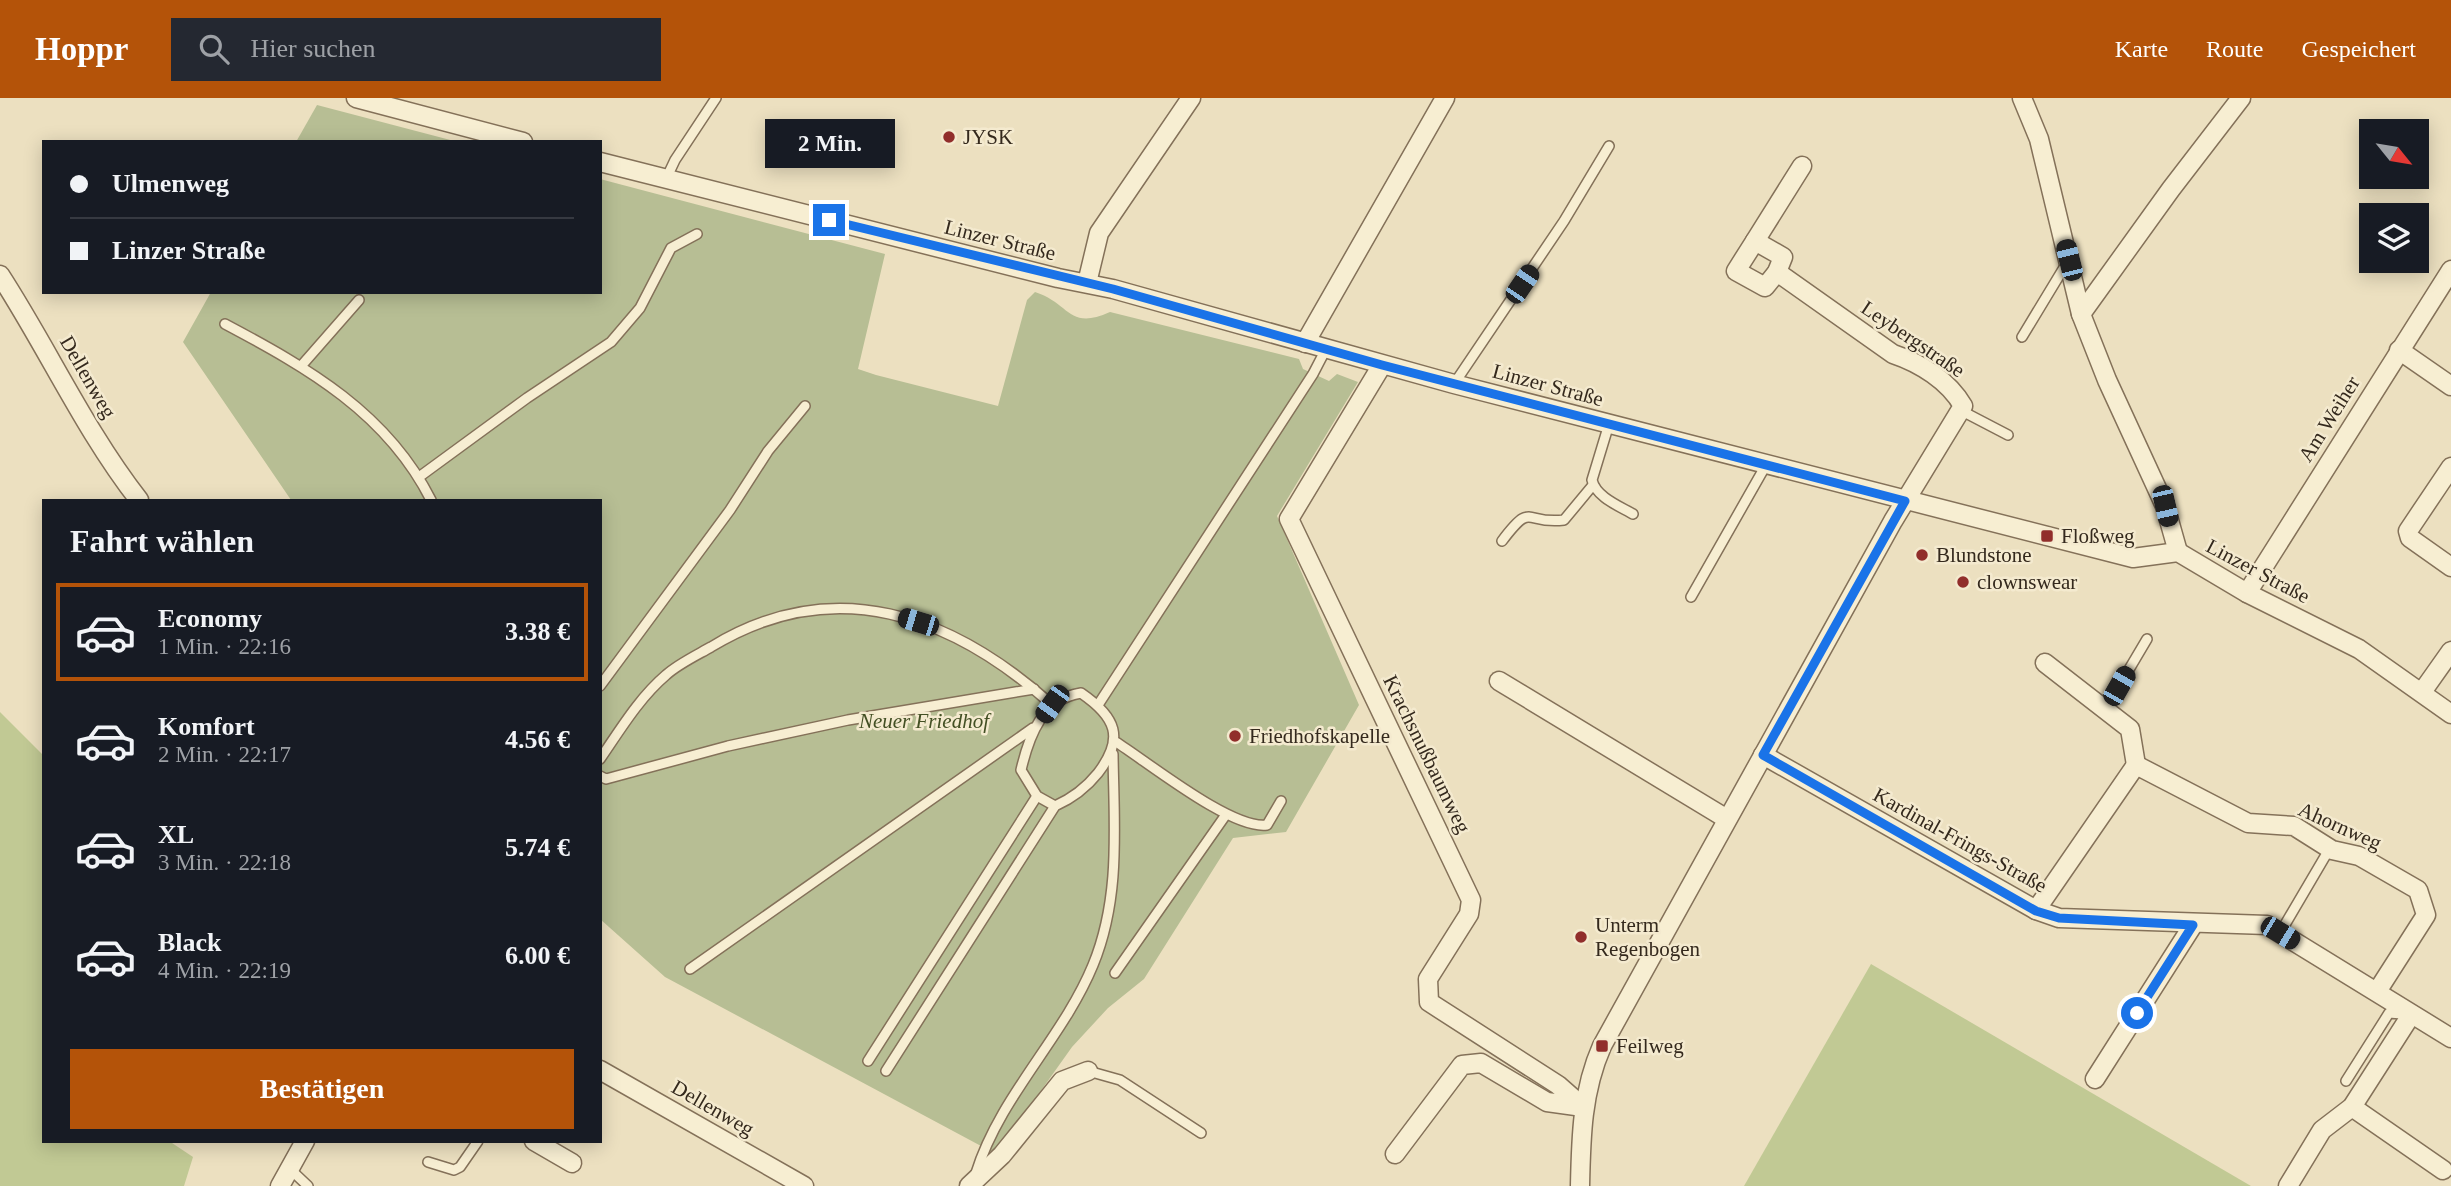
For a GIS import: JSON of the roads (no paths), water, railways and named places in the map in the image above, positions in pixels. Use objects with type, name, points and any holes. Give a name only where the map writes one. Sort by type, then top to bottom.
[{"type":"street","points":[[356,98],[515,140]]},
{"type":"street","points":[[1087,283],[1099,233],[1191,98]]},
{"type":"street","points":[[1305,343],[1445,98]]},
{"type":"street","points":[[2022,98],[2039,139],[2081,314],[2107,380],[2165,506],[2178,552]]},
{"type":"street","points":[[2081,314],[2241,98]]},
{"type":"street","name":"Linzer Straße","points":[[602,163],[1087,283],[1454,384],[2133,558],[2178,552],[2247,593],[2359,649],[2451,714]]},
{"type":"street","points":[[1755,241],[1783,257],[1777,272],[1765,287],[1736,271],[1802,166]]},
{"type":"street","name":"Am Weiher","points":[[2247,593],[2451,270]]},
{"type":"street","name":"Leybergstraße","points":[[1777,272],[1893,354],[1910,360],[1954,390],[1963,406],[1905,501]]},
{"type":"street","name":"Dellenweg","points":[[0,275],[37,333],[81,414],[138,499]]},
{"type":"street","points":[[2399,350],[2451,386]]},
{"type":"street","name":"Krachsnußbaumweg","points":[[1382,365],[1289,519],[1471,900],[1469,914],[1428,979],[1429,1002],[1558,1086],[1583,1107]]},
{"type":"street","points":[[2451,467],[2408,531],[2410,538],[2451,566]]},
{"type":"street","points":[[1580,1186],[1583,1107],[1592,1069],[1602,1046],[1905,501]]},
{"type":"street","points":[[2422,692],[2451,650]]},
{"type":"street","points":[[2036,911],[2136,765],[2130,729],[2045,663]]},
{"type":"street","points":[[1499,681],[1727,819]]},
{"type":"street","name":"Kardinal-Frings-Straße","points":[[1763,755],[2036,911],[2059,918],[2193,925],[2267,925],[2378,990],[2411,1015],[2451,1038]]},
{"type":"street","name":"Ahornweg","points":[[2136,765],[2248,823],[2294,826],[2330,848],[2359,856],[2418,890],[2426,915],[2378,990]]},
{"type":"street","points":[[2095,1079],[2193,925]]},
{"type":"street","points":[[2288,1186],[2322,1130],[2352,1108],[2411,1015]]},
{"type":"street","points":[[1395,1154],[1462,1065],[1481,1063],[1547,1102],[1583,1107]]},
{"type":"street","name":"Dellenweg","points":[[602,1071],[804,1186]]},
{"type":"street","points":[[972,1182],[1003,1155],[1062,1080],[1088,1071]]},
{"type":"street","points":[[2352,1108],[2443,1170]]},
{"type":"street","points":[[280,1186],[304,1143]]},
{"type":"street","points":[[537,1143],[572,1163]]},
{"type":"lane","points":[[666,179],[675,160],[716,98]]},
{"type":"lane","points":[[1454,384],[1564,221],[1609,146]]},
{"type":"lane","points":[[419,477],[527,398],[611,342],[640,308],[671,248],[697,234]]},
{"type":"lane","points":[[2022,337],[2069,260]]},
{"type":"lane","points":[[302,365],[359,300]]},
{"type":"lane","points":[[225,324],[302,365],[356,406],[390,440],[419,477],[430,499]]},
{"type":"lane","points":[[1098,705],[1313,374],[1326,349]]},
{"type":"lane","points":[[602,683],[730,510],[768,451],[805,406]]},
{"type":"lane","points":[[1960,410],[2008,435]]},
{"type":"lane","points":[[1609,424],[1592,480],[1593,485],[1605,498],[1633,514]]},
{"type":"lane","points":[[1690,597],[1766,465]]},
{"type":"lane","points":[[1502,541],[1519,519],[1526,516],[1564,520],[1593,485]]},
{"type":"lane","points":[[602,756],[628,718],[666,674],[729,636],[782,614],[834,607],[878,610],[938,628],[989,657],[1052,704]]},
{"type":"lane","points":[[2105,710],[2147,639]]},
{"type":"lane","points":[[602,777],[606,779],[728,746],[848,720],[1034,689]]},
{"type":"lane","points":[[690,969],[1035,727],[1052,704],[1081,693],[1098,705],[1112,727],[1116,743],[1112,754],[1087,786],[1071,799],[1055,806],[886,1071]]},
{"type":"lane","points":[[1035,727],[1021,774],[1037,796],[1055,806]]},
{"type":"lane","points":[[1116,743],[1225,816],[1255,827],[1266,825],[1281,801]]},
{"type":"lane","points":[[972,1182],[995,1128],[1093,965],[1107,922],[1116,862],[1112,754]]},
{"type":"lane","points":[[868,1061],[1037,796]]},
{"type":"lane","points":[[1115,973],[1225,816]]},
{"type":"lane","points":[[2280,933],[2330,848]]},
{"type":"lane","points":[[2346,1081],[2389,1013],[2411,1015]]},
{"type":"lane","points":[[1088,1071],[1120,1080],[1201,1133]]},
{"type":"lane","points":[[428,1162],[454,1170],[460,1167],[477,1143]]},
{"type":"lane","points":[[290,1169],[308,1186]]},
{"type":"place","name":"JYSK","points":[[949,137]]},
{"type":"place","name":"Floßweg","points":[[2047,536]]},
{"type":"place","name":"Blundstone","points":[[1922,555]]},
{"type":"place","name":"clownswear","points":[[1963,582]]},
{"type":"place","name":"Friedhofskapelle","points":[[1235,736]]},
{"type":"place","name":"Unterm Regenbogen","points":[[1581,937]]},
{"type":"place","name":"Feilweg","points":[[1602,1046]]},
{"type":"park label","name":"Neuer Friedhof","points":[[924,721]]}]
